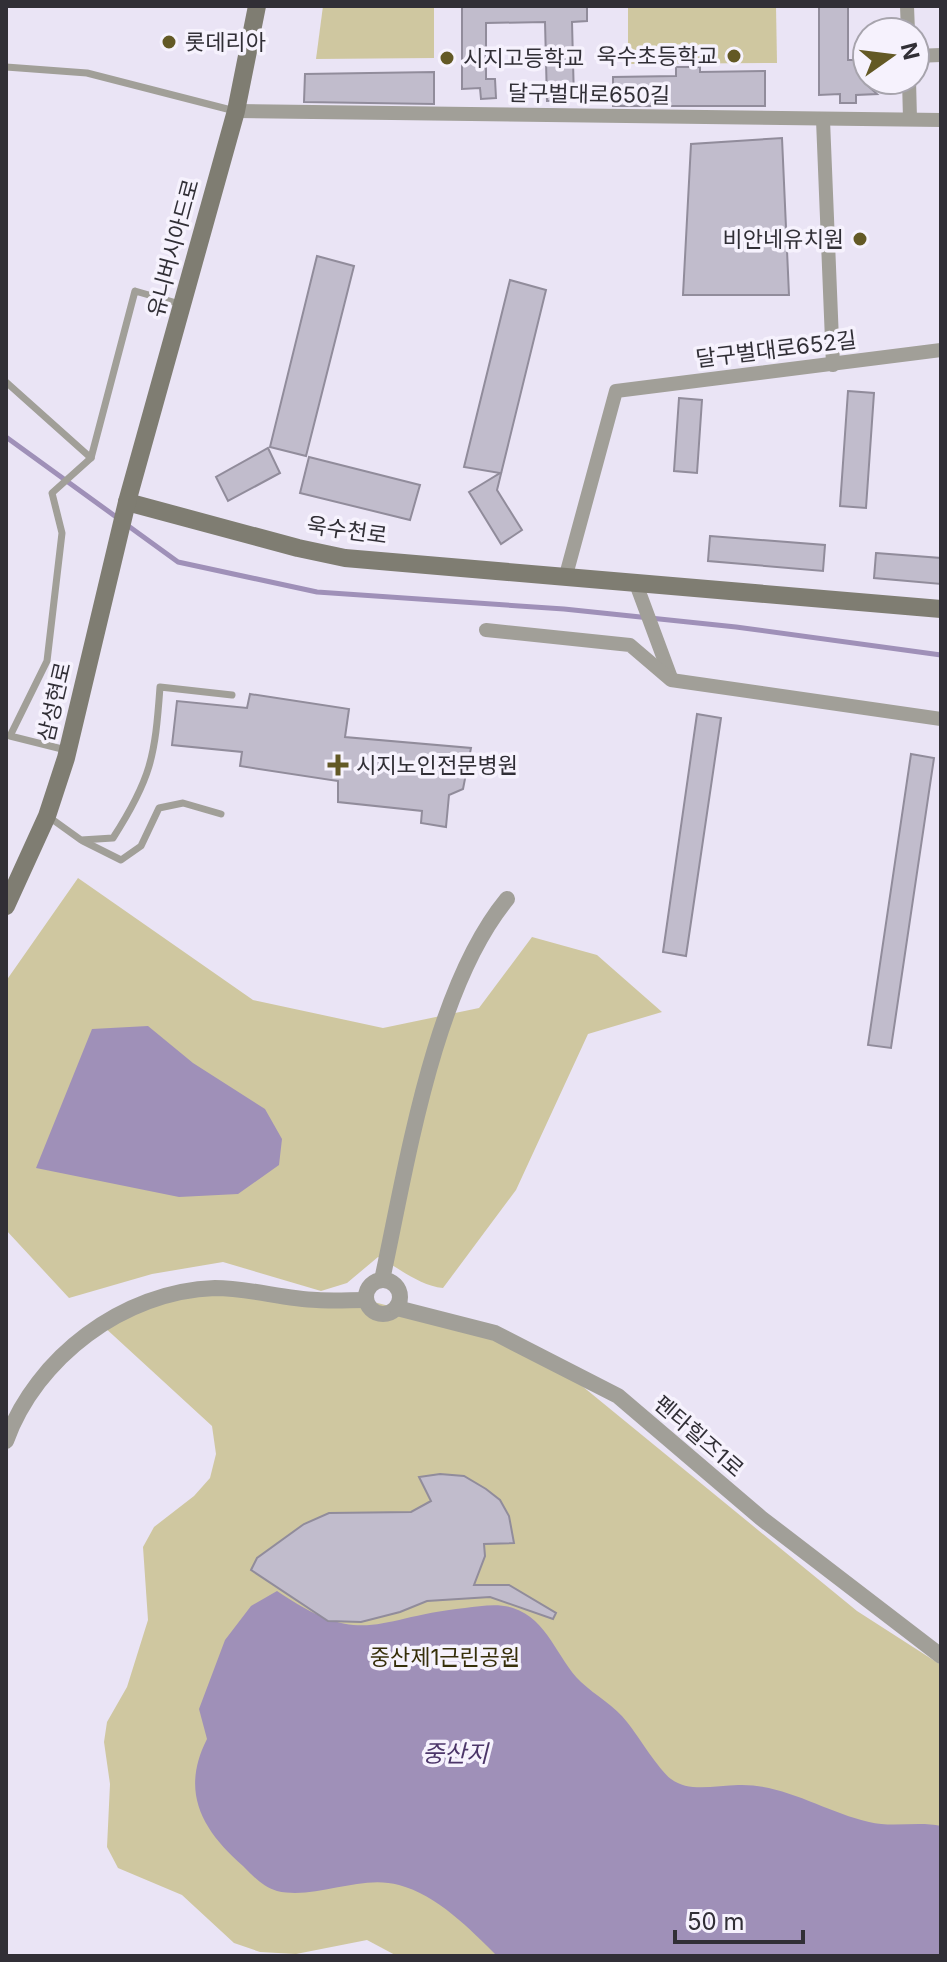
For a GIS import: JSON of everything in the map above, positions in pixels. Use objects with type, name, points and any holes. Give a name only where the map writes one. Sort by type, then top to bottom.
[{"type":"main road","name":"유니버시아드로","points":[[127,502],[236,111],[257,6]]},
{"type":"main road","name":"삼성현로","points":[[6,906],[47,816],[67,750],[127,502]]},
{"type":"main road","name":"욱수천로","points":[[127,502],[345,558],[941,609]]},
{"type":"street","points":[[909,96],[910,119]]},
{"type":"street","name":"달구벌대로650길","points":[[236,111],[941,120]]},
{"type":"street","points":[[823,120],[833,365]]},
{"type":"street","name":"달구벌대로652길","points":[[566,575],[616,391],[941,350]]},
{"type":"street","points":[[635,581],[671,680]]},
{"type":"street","points":[[486,630],[630,645],[671,680],[941,719]]},
{"type":"street","points":[[382,1280],[422,1101],[457,987],[486,925],[507,899]]},
{"type":"street","points":[[382,1280],[397,1286],[401,1297],[397,1308],[381,1314],[371,1310],[366,1300],[371,1284],[382,1280]]},
{"type":"street","points":[[6,1441],[16,1413],[38,1378],[63,1354],[110,1320],[156,1300],[213,1288],[316,1300],[366,1300]]},
{"type":"street","name":"펜타힐즈1로","points":[[397,1308],[495,1333],[618,1396],[761,1518],[941,1656]]},
{"type":"lane","points":[[6,67],[87,73],[236,111]]},
{"type":"lane","points":[[67,750],[10,736],[47,661],[62,533],[52,493],[91,458],[135,291],[182,304]]},
{"type":"lane","points":[[6,382],[91,458]]},
{"type":"lane","points":[[81,840],[113,838],[138,799],[155,754],[160,687],[232,695]]},
{"type":"lane","points":[[47,816],[81,840],[121,860],[141,846],[159,808],[183,803],[221,814]]},
{"type":"green space","points":[[323,6],[434,6],[434,58],[316,59]]},
{"type":"green space","points":[[628,6],[776,6],[777,63],[628,64]]},
{"type":"green space","points":[[78,878],[253,1000],[383,1028],[479,1008],[532,937],[597,955],[662,1012],[588,1034],[516,1190],[443,1288],[418,1280],[378,1257],[347,1283],[321,1291],[223,1262],[152,1274],[69,1298],[6,1230],[6,981]]},
{"type":"green space","name":"중산제1근린공원","points":[[213,1288],[366,1300],[459,1324],[554,1363],[857,1611],[941,1665],[941,1956],[397,1956],[367,1940],[296,1954],[260,1952],[234,1943],[182,1895],[118,1868],[107,1847],[110,1784],[104,1742],[107,1722],[127,1687],[148,1620],[143,1547],[154,1527],[194,1496],[210,1478],[216,1454],[212,1426],[102,1325],[156,1300]]},
{"type":"water","points":[[148,1026],[193,1063],[265,1109],[282,1139],[279,1165],[238,1194],[179,1197],[36,1168],[92,1029]]},
{"type":"water","name":"중산지","points":[[277,1591],[306,1609],[351,1625],[370,1625],[483,1606],[513,1608],[525,1613],[544,1630],[573,1673],[622,1716],[660,1768],[679,1784],[696,1787],[758,1786],[869,1822],[941,1826],[941,1956],[497,1956],[440,1905],[399,1885],[369,1883],[292,1893],[267,1887],[229,1852],[206,1824],[196,1793],[195,1776],[207,1739],[199,1709],[225,1640],[251,1606]]},
{"type":"building","points":[[462,6],[587,6],[587,21],[572,22],[574,100],[547,101],[545,22],[486,23],[486,79],[495,79],[496,98],[481,99],[480,88],[462,89]]},
{"type":"building","points":[[819,6],[848,6],[848,60],[851,60],[851,96],[856,96],[856,103],[840,103],[840,94],[819,95]]},
{"type":"building","points":[[676,67],[700,67],[700,72],[765,71],[765,106],[613,106],[613,77],[676,76]]},
{"type":"building","points":[[434,72],[434,104],[304,102],[305,74]]},
{"type":"building","points":[[782,138],[789,295],[683,295],[691,144]]},
{"type":"building","points":[[317,256],[354,266],[306,456],[270,447]]},
{"type":"building","points":[[510,280],[546,290],[497,490],[522,530],[501,544],[469,492],[500,473],[464,467]]},
{"type":"building","points":[[848,391],[874,393],[866,508],[840,506]]},
{"type":"building","points":[[679,398],[702,400],[697,473],[674,471]]},
{"type":"building","points":[[268,448],[280,473],[228,501],[216,477]]},
{"type":"building","points":[[309,457],[420,485],[410,520],[300,493]]},
{"type":"building","points":[[710,536],[825,545],[823,571],[708,561]]},
{"type":"building","points":[[876,553],[941,558],[941,584],[874,578]]},
{"type":"building","name":"시지노인전문병원","points":[[250,694],[349,709],[345,737],[471,748],[463,789],[449,795],[446,827],[421,823],[422,811],[338,802],[338,781],[240,766],[242,752],[172,745],[177,701],[247,708]]},
{"type":"building","points":[[697,714],[721,718],[686,956],[663,952]]},
{"type":"building","points":[[911,754],[934,758],[891,1048],[868,1045]]},
{"type":"building","points":[[440,1474],[464,1476],[486,1489],[500,1500],[509,1516],[514,1543],[484,1544],[485,1556],[474,1585],[509,1585],[556,1613],[553,1619],[490,1597],[427,1601],[361,1622],[328,1621],[251,1570],[257,1558],[304,1524],[329,1513],[411,1512],[431,1501],[419,1477]]},
{"type":"waterway","points":[[6,437],[119,519]]},
{"type":"waterway","points":[[127,525],[178,562],[317,592],[564,609],[736,627],[941,655]]},
{"type":"place","name":"롯데리아","points":[[169,42]]},
{"type":"place","name":"욱수초등학교","points":[[734,56]]},
{"type":"place","name":"시지고등학교","points":[[447,58]]},
{"type":"place","name":"비안네유치원","points":[[860,239]]},
{"type":"place","name":"시지노인전문병원","points":[[338,765]]}]
